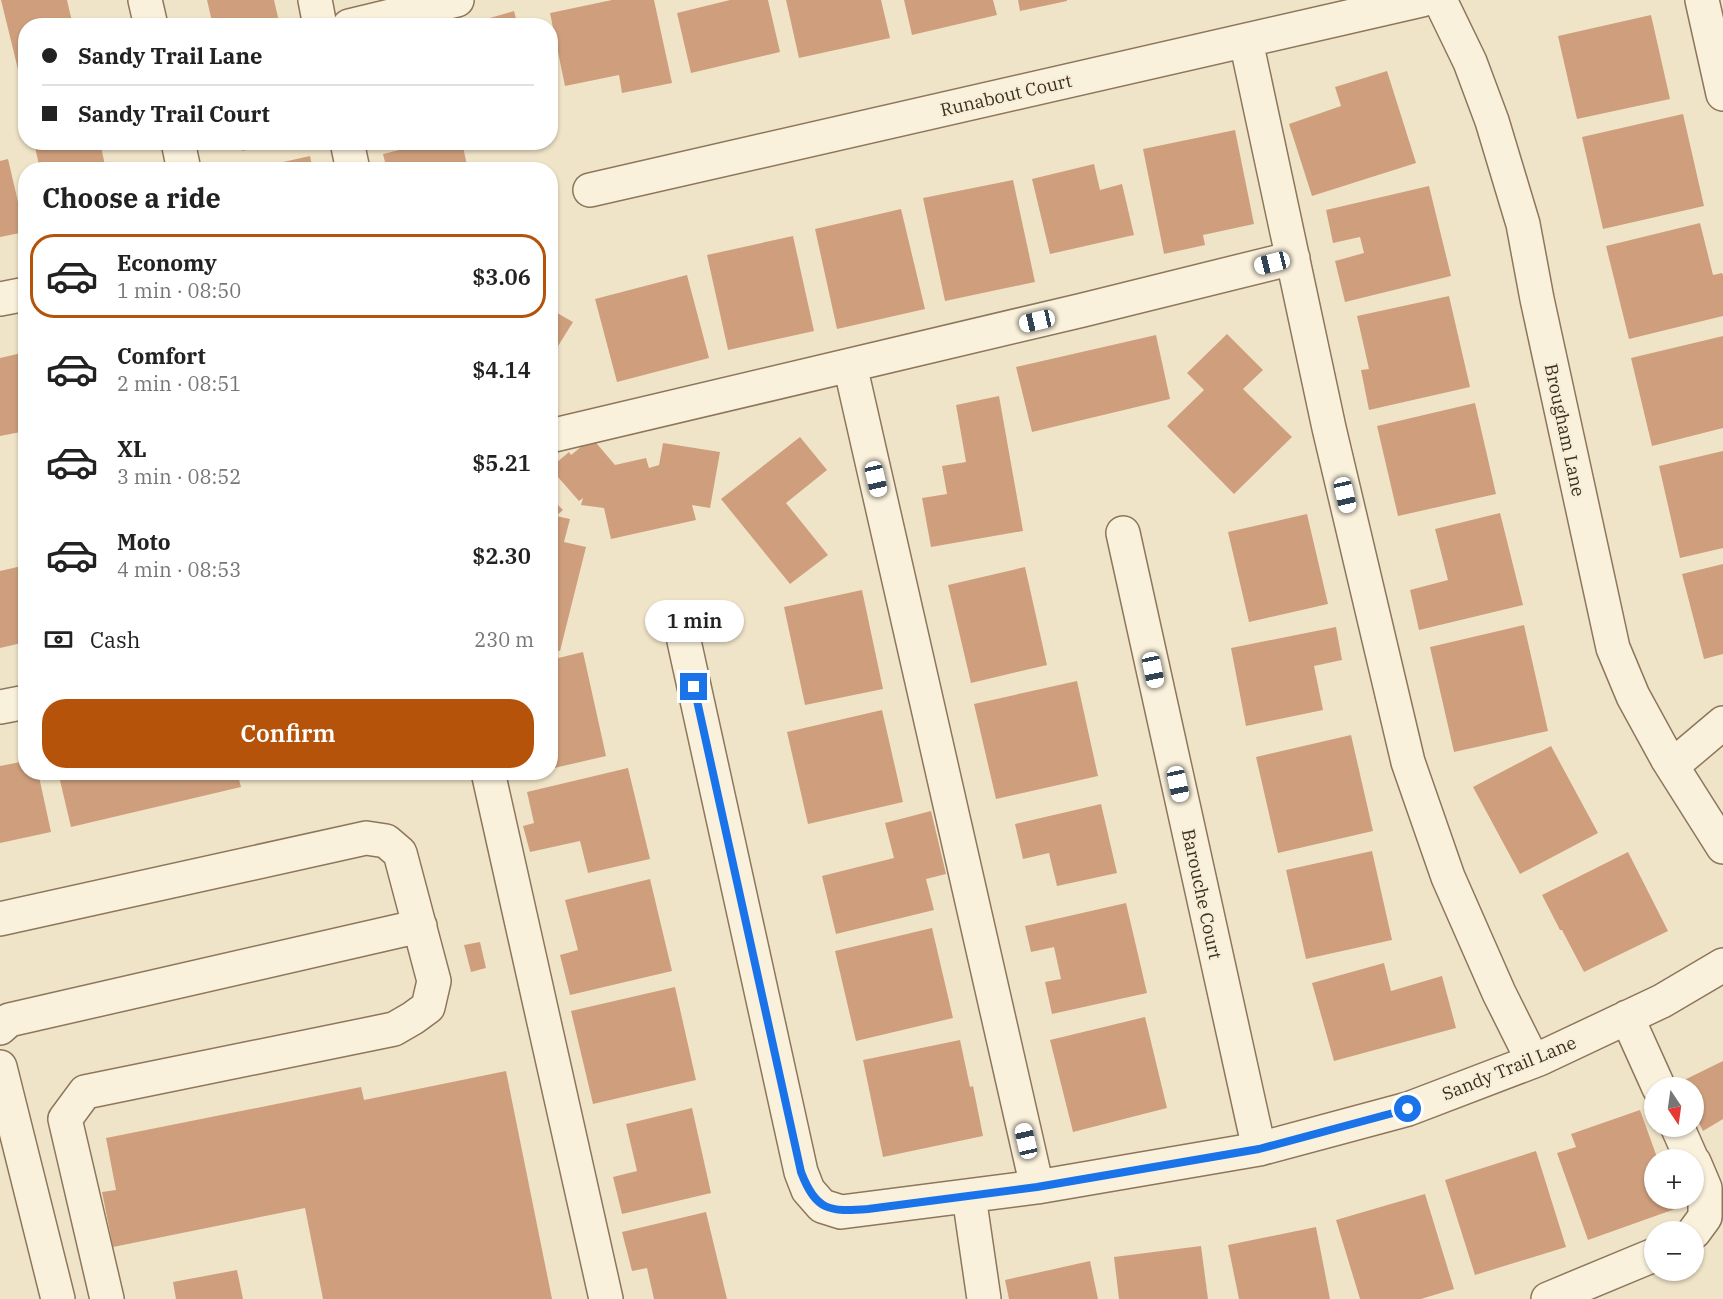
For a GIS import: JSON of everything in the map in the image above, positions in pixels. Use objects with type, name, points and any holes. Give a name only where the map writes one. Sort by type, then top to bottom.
[{"type":"street","points":[[145,0],[148,18]]},
{"type":"street","points":[[315,0],[318,18]]},
{"type":"street","points":[[382,18],[457,0]]},
{"type":"street","name":"Runabout Court","points":[[590,190],[1422,0]]},
{"type":"street","name":"Brougham Lane","points":[[1440,0],[1470,62],[1492,121],[1523,224],[1537,299],[1613,648],[1633,696],[1672,766],[1723,846]]},
{"type":"street","points":[[1702,0],[1723,94]]},
{"type":"street","points":[[1246,41],[1329,428],[1408,762],[1448,877],[1499,993],[1533,1061]]},
{"type":"street","points":[[558,434],[1293,258]]},
{"type":"street","points":[[0,299],[18,296]]},
{"type":"street","points":[[850,365],[1037,1187]]},
{"type":"street","name":"Barouche Court","points":[[1123,533],[1259,1149]]},
{"type":"street","name":"Sandy Trail Lane","points":[[684,641],[801,1172],[808,1190],[822,1206],[841,1212],[1037,1187],[1259,1149],[1408,1109],[1533,1061],[1662,1001],[1723,965]]},
{"type":"street","points":[[0,707],[18,704]]},
{"type":"street","points":[[1672,766],[1723,723]]},
{"type":"street","points":[[490,780],[606,1299]]},
{"type":"street","points":[[0,919],[366,838],[386,841],[400,854],[434,981],[428,1007],[394,1029],[85,1092],[64,1119],[107,1299]]},
{"type":"street","points":[[0,1028],[9,1020],[420,926]]},
{"type":"street","points":[[1627,1017],[1654,1077]]},
{"type":"street","points":[[0,1067],[58,1299]]},
{"type":"street","points":[[1702,1221],[1705,1217],[1704,1186]]},
{"type":"street","points":[[969,1196],[984,1299]]},
{"type":"street","points":[[1548,1299],[1644,1259]]},
{"type":"building","points":[[1,0],[67,0],[71,18],[18,18],[18,69]]},
{"type":"building","points":[[207,0],[274,0],[278,18],[211,18]]},
{"type":"building","points":[[612,0],[654,0],[672,83],[622,93],[619,75],[565,86],[558,52],[558,18],[551,18],[550,13]]},
{"type":"building","points":[[730,0],[768,0],[780,52],[691,73],[677,13]]},
{"type":"building","points":[[786,0],[881,0],[890,38],[799,58]]},
{"type":"building","points":[[904,0],[993,0],[997,15],[912,35]]},
{"type":"building","points":[[1018,0],[1067,0],[1067,1],[1020,11]]},
{"type":"building","points":[[514,11],[516,18],[490,18]]},
{"type":"building","points":[[1651,15],[1670,99],[1577,119],[1558,36]]},
{"type":"building","points":[[1387,71],[1416,163],[1312,196],[1289,124],[1341,106],[1335,87]]},
{"type":"building","points":[[1683,114],[1704,206],[1603,229],[1582,137]]},
{"type":"building","points":[[1235,130],[1254,224],[1203,235],[1205,245],[1164,254],[1143,149]]},
{"type":"building","points":[[36,150],[102,150],[104,162],[38,162]]},
{"type":"building","points":[[399,150],[464,150],[466,162],[385,162],[383,154]]},
{"type":"building","points":[[310,156],[311,162],[283,162]]},
{"type":"building","points":[[8,159],[18,202],[18,233],[0,237],[0,161]]},
{"type":"building","points":[[1094,164],[1100,190],[1122,184],[1134,235],[1050,254],[1032,179]]},
{"type":"building","points":[[1013,180],[1035,282],[945,301],[923,198]]},
{"type":"building","points":[[1429,186],[1451,276],[1345,302],[1335,261],[1364,253],[1360,237],[1333,243],[1326,210]]},
{"type":"building","points":[[901,209],[925,309],[837,329],[815,229]]},
{"type":"building","points":[[1700,223],[1713,275],[1722,273],[1723,275],[1723,316],[1629,339],[1606,246]]},
{"type":"building","points":[[793,236],[814,331],[728,350],[707,255]]},
{"type":"building","points":[[687,275],[709,358],[617,382],[595,299]]},
{"type":"building","points":[[1449,296],[1470,387],[1369,410],[1361,370],[1369,369],[1357,316]]},
{"type":"building","points":[[558,314],[573,322],[558,346]]},
{"type":"building","points":[[1227,334],[1263,370],[1243,389],[1292,437],[1234,494],[1167,426],[1204,390],[1187,373]]},
{"type":"building","points":[[1156,335],[1170,399],[1032,432],[1016,367]]},
{"type":"building","points":[[1723,336],[1723,428],[1652,446],[1631,358]]},
{"type":"building","points":[[18,354],[18,433],[0,436],[0,358]]},
{"type":"building","points":[[999,396],[1023,531],[931,547],[922,498],[947,494],[942,466],[966,462],[956,405]]},
{"type":"building","points":[[1475,403],[1496,494],[1398,516],[1377,426]]},
{"type":"building","points":[[800,437],[827,470],[786,503],[828,555],[790,584],[721,499]]},
{"type":"building","points":[[592,438],[615,465],[646,458],[649,468],[659,465],[663,443],[720,452],[710,508],[692,505],[696,520],[611,539],[604,508],[581,505],[583,498],[579,501],[558,477],[558,461],[569,452],[571,455]]},
{"type":"building","points":[[1723,451],[1723,548],[1680,558],[1659,466]]},
{"type":"building","points":[[558,505],[563,510],[558,514]]},
{"type":"building","points":[[1500,513],[1523,605],[1419,630],[1410,590],[1448,580],[1435,529]]},
{"type":"building","points":[[1307,514],[1328,604],[1249,622],[1228,532]]},
{"type":"building","points":[[558,516],[570,519],[564,542],[586,547],[560,651],[558,651]]},
{"type":"building","points":[[1723,564],[1723,654],[1704,659],[1682,574]]},
{"type":"building","points":[[18,567],[18,644],[0,648],[0,571]]},
{"type":"building","points":[[1025,567],[1047,665],[971,683],[948,585]]},
{"type":"building","points":[[862,590],[883,689],[805,705],[784,607]]},
{"type":"building","points":[[1524,625],[1548,731],[1454,752],[1430,647]]},
{"type":"building","points":[[1336,627],[1342,660],[1314,666],[1323,710],[1246,726],[1231,648]]},
{"type":"building","points":[[583,652],[606,756],[558,767],[558,658]]},
{"type":"building","points":[[1077,681],[1098,776],[996,799],[974,704]]},
{"type":"building","points":[[882,710],[903,802],[808,824],[787,732]]},
{"type":"building","points":[[1351,735],[1373,831],[1278,853],[1256,757]]},
{"type":"building","points":[[1551,746],[1598,833],[1520,874],[1473,787]]},
{"type":"building","points":[[18,763],[18,780],[40,780],[51,832],[0,843],[0,766]]},
{"type":"building","points":[[628,768],[650,859],[588,873],[580,841],[530,852],[523,826],[534,823],[527,792]]},
{"type":"building","points":[[60,780],[239,780],[241,787],[71,827]]},
{"type":"building","points":[[1101,804],[1117,873],[1057,886],[1049,853],[1023,859],[1015,824]]},
{"type":"building","points":[[931,811],[946,874],[926,879],[934,910],[836,934],[822,876],[894,858],[885,823]]},
{"type":"building","points":[[1372,851],[1392,940],[1306,959],[1286,870]]},
{"type":"building","points":[[1628,852],[1668,931],[1584,972],[1542,895]]},
{"type":"building","points":[[650,879],[672,971],[570,995],[560,955],[578,950],[565,900]]},
{"type":"building","points":[[1126,903],[1147,993],[1052,1014],[1045,982],[1061,979],[1054,947],[1031,952],[1025,926]]},
{"type":"building","points":[[932,928],[953,1018],[856,1041],[835,951]]},
{"type":"building","points":[[480,942],[486,968],[471,972],[464,945]]},
{"type":"building","points":[[1384,963],[1391,991],[1442,976],[1456,1028],[1334,1061],[1312,983]]},
{"type":"building","points":[[675,987],[696,1080],[593,1104],[571,1011]]},
{"type":"building","points":[[1145,1017],[1167,1108],[1073,1132],[1050,1040]]},
{"type":"building","points":[[960,1040],[970,1087],[973,1086],[983,1136],[883,1157],[863,1060]]},
{"type":"building","points":[[1723,1061],[1723,1119],[1704,1130],[1704,1077],[1690,1077]]},
{"type":"building","points":[[506,1071],[552,1299],[323,1299],[305,1208],[113,1247],[102,1192],[116,1190],[106,1138],[361,1087],[364,1100]]},
{"type":"building","points":[[692,1108],[711,1193],[622,1214],[613,1177],[637,1171],[626,1124]]},
{"type":"building","points":[[1640,1110],[1644,1121],[1644,1137],[1650,1137],[1654,1149],[1644,1149],[1644,1209],[1675,1209],[1588,1240],[1557,1153],[1576,1147],[1571,1134]]},
{"type":"building","points":[[1536,1151],[1566,1247],[1475,1275],[1445,1180]]},
{"type":"building","points":[[1425,1194],[1454,1289],[1421,1299],[1360,1299],[1336,1220]]},
{"type":"building","points":[[706,1212],[727,1299],[654,1299],[647,1268],[632,1271],[622,1232]]},
{"type":"building","points":[[1316,1227],[1330,1299],[1239,1299],[1228,1245]]},
{"type":"building","points":[[1201,1246],[1208,1299],[1119,1299],[1114,1257]]},
{"type":"building","points":[[1090,1261],[1098,1299],[1009,1299],[1005,1280]]},
{"type":"building","points":[[237,1270],[243,1299],[176,1299],[173,1282]]},
{"type":"route","points":[[694,687],[801,1172],[808,1190],[822,1206],[841,1212],[1037,1187],[1259,1149],[1408,1109]]}]
